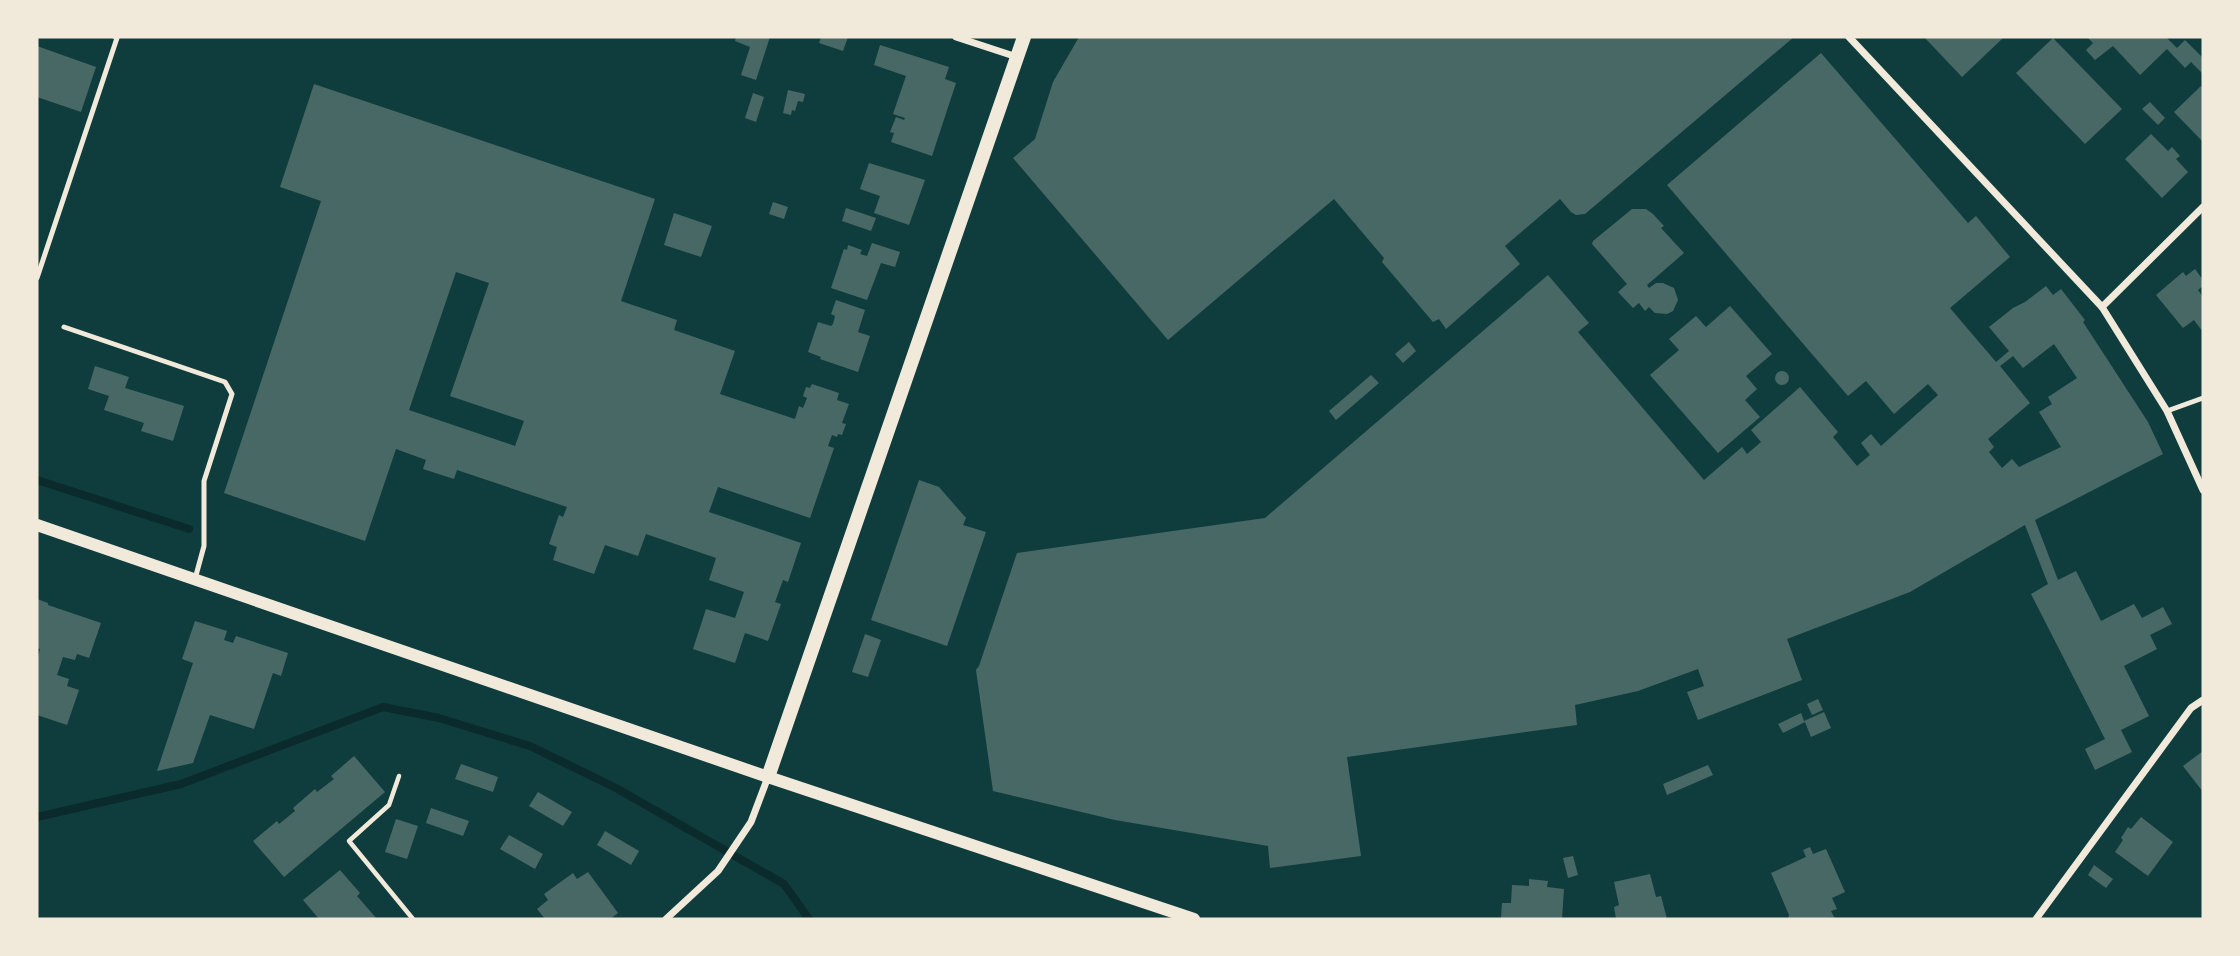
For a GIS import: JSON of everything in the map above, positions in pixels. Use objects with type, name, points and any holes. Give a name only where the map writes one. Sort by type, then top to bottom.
[{"type":"main road","points":[[768,777],[1024,37]]},
{"type":"street","points":[[956,37],[1017,57]]},
{"type":"street","points":[[1849,37],[2102,307],[2167,411],[2203,490]]},
{"type":"street","points":[[2102,307],[2203,207]]},
{"type":"street","points":[[37,525],[768,777],[1194,919]]},
{"type":"street","points":[[2036,919],[2191,708],[2203,700]]},
{"type":"street","points":[[666,919],[718,871],[751,822],[768,777]]},
{"type":"lane","points":[[37,278],[117,38],[115,37]]},
{"type":"lane","points":[[64,327],[225,382],[232,394],[204,481],[204,546],[195,579]]},
{"type":"lane","points":[[2167,411],[2203,398]]},
{"type":"path","points":[[399,776],[389,805],[349,841],[413,919]]},
{"type":"building","points":[[736,37],[770,37],[756,80],[741,75],[750,47],[735,41]]},
{"type":"building","points":[[821,37],[848,37],[843,51],[819,43]]},
{"type":"building","points":[[1079,37],[1794,37],[1585,214],[1576,215],[1571,212],[1560,199],[1505,246],[1520,264],[1446,329],[1439,319],[1433,322],[1382,262],[1384,258],[1334,199],[1168,340],[1013,158],[1035,139],[1053,82]]},
{"type":"building","points":[[1924,37],[2004,37],[1962,77]]},
{"type":"building","points":[[2087,37],[2166,37],[2177,48],[2185,40],[2203,58],[2203,74],[2191,62],[2185,68],[2167,49],[2140,75],[2113,46],[2095,60],[2086,50],[2093,43]]},
{"type":"building","points":[[2053,38],[2122,109],[2085,144],[2016,73]]},
{"type":"building","points":[[880,45],[949,67],[945,79],[956,83],[932,156],[891,142],[894,133],[890,132],[896,117],[905,118],[893,114],[906,76],[874,65]]},
{"type":"building","points":[[37,46],[96,67],[81,112],[37,97]]},
{"type":"building","points":[[1821,53],[1968,223],[1976,216],[2010,257],[1950,308],[1996,362],[2009,351],[1989,327],[2046,286],[2053,295],[2061,289],[2085,320],[2083,322],[2148,422],[2163,454],[2035,520],[2058,580],[2076,571],[2101,621],[2134,604],[2142,618],[2163,607],[2172,624],[2150,635],[2157,649],[2124,666],[2149,716],[2121,730],[2132,752],[2095,770],[2085,749],[2105,739],[2031,594],[2048,584],[2025,525],[1910,592],[1787,639],[1802,680],[1698,720],[1687,692],[1704,686],[1698,669],[1638,691],[1575,705],[1577,725],[1347,757],[1361,856],[1270,868],[1268,846],[1115,820],[993,791],[976,670],[1017,553],[1265,518],[1548,275],[1589,323],[1578,332],[1704,480],[1742,447],[1747,454],[1761,442],[1751,430],[1800,387],[1838,432],[1833,437],[1857,466],[1870,455],[1861,443],[1871,434],[1881,446],[1938,395],[1928,384],[1894,414],[1866,381],[1848,396],[1667,185]],"holes":[[[2054,344],[2077,378],[2048,397],[2052,404],[2039,412],[2061,447],[2019,467],[2012,459],[2002,468],[1989,452],[1994,447],[1988,439],[2030,403],[2000,366],[2013,356],[2023,368]]]},
{"type":"building","points":[[314,84],[655,199],[621,301],[677,320],[674,330],[735,351],[720,394],[795,419],[799,406],[803,408],[807,398],[803,396],[806,387],[810,388],[812,384],[839,393],[837,400],[849,404],[842,423],[846,424],[842,435],[832,435],[828,446],[834,448],[810,518],[718,487],[709,512],[801,543],[788,582],[783,580],[775,602],[781,604],[768,641],[745,633],[735,663],[693,649],[706,609],[735,618],[744,592],[709,580],[716,558],[646,534],[638,556],[605,545],[594,574],[553,560],[557,547],[549,544],[559,515],[563,517],[567,507],[457,470],[454,479],[423,469],[426,460],[396,449],[365,541],[224,493],[321,201],[280,187]],"holes":[[[456,272],[489,283],[450,396],[524,421],[515,446],[409,410]]]},
{"type":"building","points":[[2201,86],[2203,88],[2203,142],[2174,112]]},
{"type":"building","points":[[788,90],[805,94],[803,102],[798,101],[791,115],[783,113]]},
{"type":"building","points":[[753,93],[764,97],[756,122],[745,118]]},
{"type":"building","points":[[2150,102],[2165,118],[2158,125],[2142,109]]},
{"type":"building","points":[[2151,134],[2168,151],[2172,147],[2180,156],[2176,159],[2188,172],[2162,198],[2125,159]]},
{"type":"building","points":[[869,163],[925,180],[909,225],[874,213],[880,196],[860,189]]},
{"type":"building","points":[[773,202],[788,207],[784,219],[769,214]]},
{"type":"building","points":[[846,208],[876,218],[871,231],[842,221]]},
{"type":"building","points":[[1632,209],[1646,209],[1653,214],[1664,226],[1661,228],[1684,253],[1647,285],[1649,288],[1656,283],[1663,283],[1674,288],[1678,300],[1673,311],[1667,314],[1655,313],[1649,307],[1645,311],[1639,303],[1633,308],[1618,292],[1627,284],[1592,244]]},
{"type":"building","points":[[674,213],[712,226],[701,257],[664,245]]},
{"type":"building","points":[[872,243],[900,252],[895,267],[881,263],[867,300],[831,288],[844,249],[847,250],[848,245],[862,250],[860,254],[867,256]]},
{"type":"building","points":[[2195,269],[2203,280],[2203,286],[2198,290],[2203,297],[2203,332],[2194,320],[2183,328],[2156,295],[2183,272],[2186,276]]},
{"type":"building","points":[[836,300],[865,310],[858,332],[870,336],[858,372],[808,352],[818,322],[831,326],[833,324],[835,316],[831,314]]},
{"type":"building","points":[[1730,306],[1772,354],[1746,376],[1757,389],[1745,400],[1760,417],[1718,453],[1650,375],[1679,350],[1669,339],[1696,316],[1706,327]]},
{"type":"building","points":[[1409,342],[1416,351],[1403,363],[1395,354]]},
{"type":"building","points":[[95,366],[129,377],[125,388],[184,406],[173,441],[141,431],[144,423],[104,410],[109,396],[88,389]]},
{"type":"building","points":[[1782,371],[1787,373],[1787,383],[1782,385],[1777,383],[1775,378],[1777,373]]},
{"type":"building","points":[[1371,375],[1379,383],[1336,420],[1329,411]]},
{"type":"building","points":[[919,480],[939,487],[966,518],[963,525],[986,532],[947,646],[871,620]]},
{"type":"building","points":[[37,599],[101,623],[89,658],[77,654],[75,660],[63,657],[57,675],[69,679],[67,686],[79,690],[67,725],[37,715],[37,660],[40,649],[37,648]]},
{"type":"building","points":[[195,621],[227,631],[224,640],[233,643],[236,636],[288,653],[281,676],[273,673],[254,729],[210,715],[193,763],[157,771],[193,663],[182,659]]},
{"type":"building","points":[[865,634],[881,640],[868,677],[852,672]]},
{"type":"building","points":[[1818,699],[1823,710],[1812,715],[1807,704]]},
{"type":"building","points":[[1824,712],[1831,728],[1811,737],[1805,722],[1783,733],[1778,724],[1801,713],[1804,721]]},
{"type":"building","points":[[2203,751],[2203,792],[2183,766]]},
{"type":"building","points":[[354,756],[385,792],[284,877],[253,841],[277,821],[279,824],[295,811],[293,808],[315,789],[317,792],[334,779],[331,776]]},
{"type":"building","points":[[461,764],[498,777],[493,792],[455,779]]},
{"type":"building","points":[[1708,765],[1713,775],[1667,795],[1663,784]]},
{"type":"building","points":[[538,792],[572,812],[563,826],[529,806]]},
{"type":"building","points":[[431,808],[469,821],[463,836],[426,823]]},
{"type":"building","points":[[2141,817],[2173,842],[2148,876],[2115,852],[2128,827],[2131,829]]},
{"type":"building","points":[[396,819],[418,826],[407,859],[385,852]]},
{"type":"building","points":[[605,831],[639,851],[631,865],[597,845]]},
{"type":"building","points":[[509,835],[543,854],[535,869],[500,849]]},
{"type":"building","points":[[1810,847],[1813,854],[1826,849],[1845,892],[1832,898],[1837,909],[1831,911],[1835,919],[1788,919],[1789,915],[1771,873],[1806,857],[1803,850]]},
{"type":"building","points":[[1573,856],[1578,875],[1568,878],[1563,858]]},
{"type":"building","points":[[2094,865],[2113,879],[2106,888],[2088,875]]},
{"type":"building","points":[[340,870],[360,893],[357,896],[377,919],[319,919],[303,900]]},
{"type":"building","points":[[588,872],[618,913],[610,919],[545,919],[537,909],[548,900],[544,894],[573,873],[577,879]]},
{"type":"building","points":[[1650,874],[1656,897],[1661,896],[1667,919],[1616,919],[1614,907],[1619,905],[1614,882]]},
{"type":"building","points":[[1529,879],[1548,881],[1547,887],[1564,889],[1562,919],[1501,918],[1502,903],[1511,903],[1512,885],[1529,886]]},
{"type":"waterway","points":[[37,480],[189,529]]},
{"type":"waterway","points":[[37,817],[181,784],[383,707],[439,718],[530,746],[616,788],[784,884],[809,919]]}]
